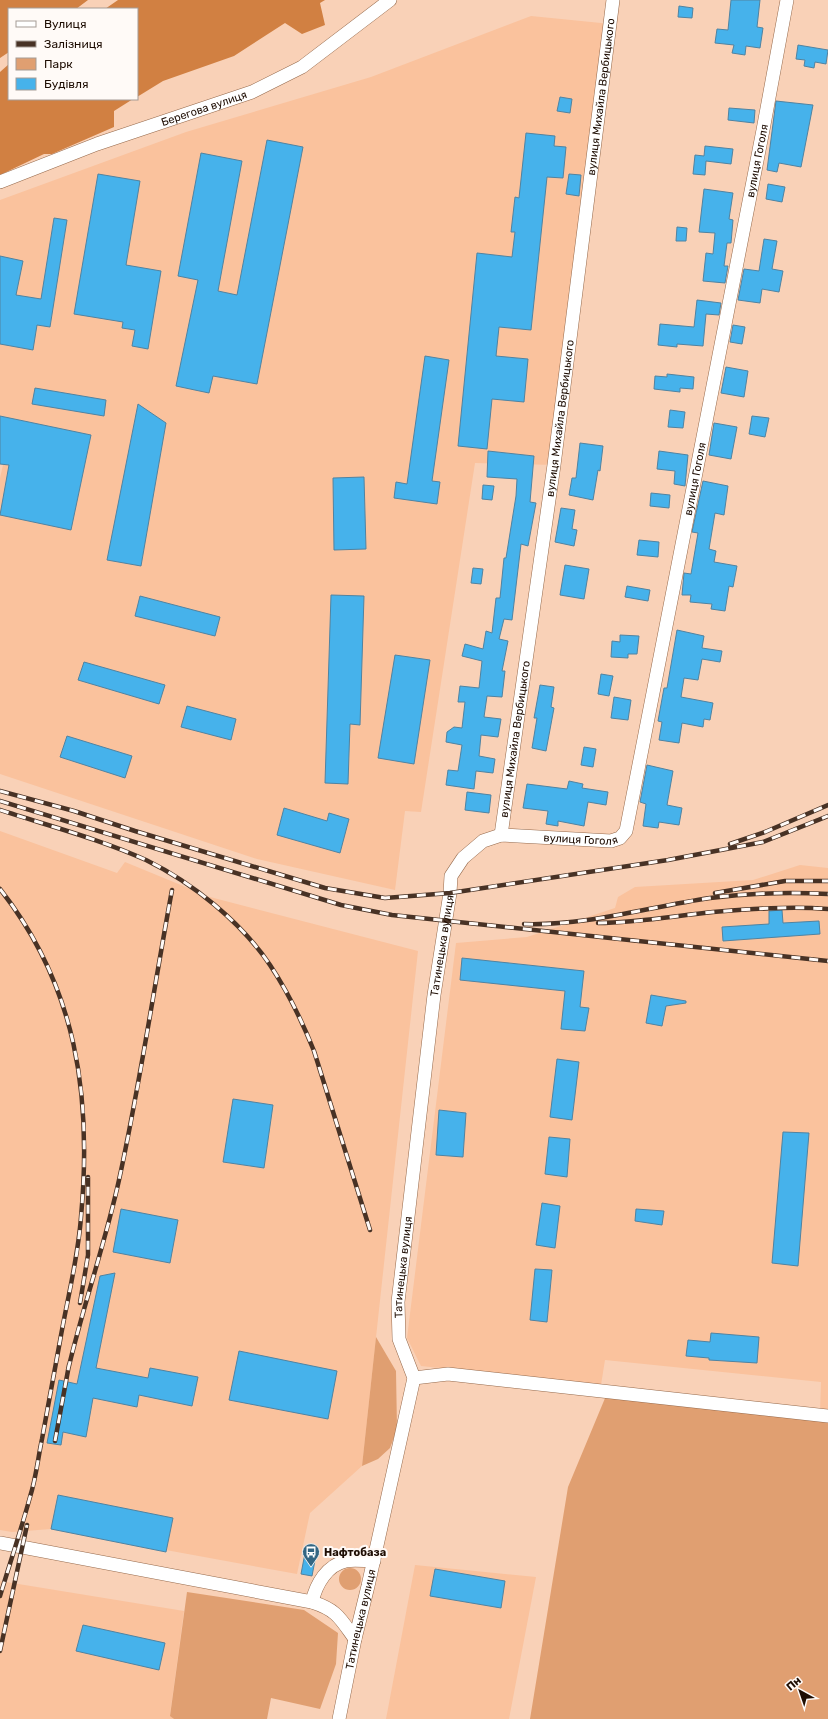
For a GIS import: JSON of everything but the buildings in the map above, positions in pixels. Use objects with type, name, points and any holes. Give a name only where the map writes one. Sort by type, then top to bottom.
[{"type":"street","name":"Берегова вулиця","points":[[0,182],[97,144],[252,92],[302,67],[390,0]]},
{"type":"street","name":"вулиця Михайла Вербицького","points":[[501,835],[554,465],[613,0]]},
{"type":"street","name":"вулиця Гоголя","points":[[501,835],[611,841],[620,838],[626,830],[787,0]]},
{"type":"street","name":"Татинецька вулиця","points":[[339,1719],[355,1639],[374,1561],[414,1378],[399,1339],[398,1302],[434,996],[450,893],[451,876],[463,858],[483,841],[501,835]]},
{"type":"street","points":[[414,1378],[448,1374],[828,1416]]},
{"type":"street","points":[[0,1543],[312,1602],[328,1607],[336,1612],[355,1639]]},
{"type":"street","points":[[312,1602],[315,1589],[329,1570],[335,1565],[351,1560],[374,1561]]},
{"type":"shaded area","points":[[0,0],[88,0],[77,8],[8,8],[8,53],[0,58]]},
{"type":"shaded area","points":[[118,0],[325,0],[320,3],[325,25],[302,34],[285,23],[234,56],[163,81],[138,96],[138,8],[106,8]]},
{"type":"shaded area","points":[[531,16],[611,24],[554,465],[475,463],[421,812],[405,811],[395,890],[257,859],[0,774],[0,478],[3,465],[0,464],[0,200],[186,132],[371,77]]},
{"type":"shaded area","points":[[8,65],[8,100],[131,100],[114,111],[114,127],[52,154],[44,154],[0,175],[0,72]]},
{"type":"shaded area","points":[[0,831],[117,873],[125,862],[210,897],[418,951],[362,1466],[310,1513],[297,1574],[51,1529],[12,1532],[0,1530]]},
{"type":"shaded area","points":[[800,865],[828,868],[828,1413],[820,1412],[821,1382],[605,1360],[601,1385],[421,1366],[407,1338],[456,943],[527,937],[615,908],[618,897],[635,887],[753,880]]},
{"type":"shaded area","points":[[415,1565],[536,1577],[509,1719],[386,1719]]},
{"type":"shaded area","points":[[0,1581],[184,1611],[170,1715],[174,1719],[0,1719]]},
{"type":"green space","points":[[376,1337],[396,1371],[397,1429],[390,1448],[378,1459],[362,1466]]},
{"type":"green space","points":[[608,1391],[828,1414],[828,1719],[530,1719],[568,1487]]},
{"type":"green space","points":[[350,1568],[358,1571],[361,1579],[358,1587],[350,1590],[342,1587],[339,1579],[342,1571]]},
{"type":"green space","points":[[187,1592],[304,1610],[338,1633],[336,1664],[320,1709],[271,1698],[267,1719],[174,1719],[170,1716]]},
{"type":"railway","points":[[0,791],[74,811],[135,831],[325,888],[385,898],[450,893],[668,860],[763,842],[828,816]]},
{"type":"railway","points":[[0,801],[341,905],[392,915],[828,961]]},
{"type":"railway","points":[[730,844],[765,832],[828,805]]},
{"type":"railway","points":[[0,810],[93,839],[129,852],[164,869],[215,905],[245,934],[277,975],[294,1007],[314,1051],[370,1230]]},
{"type":"railway","points":[[715,893],[785,881],[828,881]]},
{"type":"railway","points":[[0,889],[26,926],[47,965],[62,1004],[74,1044],[81,1086],[84,1128],[84,1172],[80,1233],[75,1264],[32,1490],[0,1596]]},
{"type":"railway","points":[[68,1370],[107,1228],[127,1144],[172,890]]},
{"type":"railway","points":[[524,924],[548,924],[594,919],[725,896],[769,893],[828,894]]},
{"type":"railway","points":[[598,923],[641,921],[713,912],[756,909],[828,909]]},
{"type":"railway","points":[[80,1303],[88,1255],[88,1177]]},
{"type":"railway","points":[[55,1441],[69,1365]]},
{"type":"railway","points":[[0,1651],[27,1525]]},
{"type":"place","name":"Нафтобаза","points":[[311,1567]]}]
